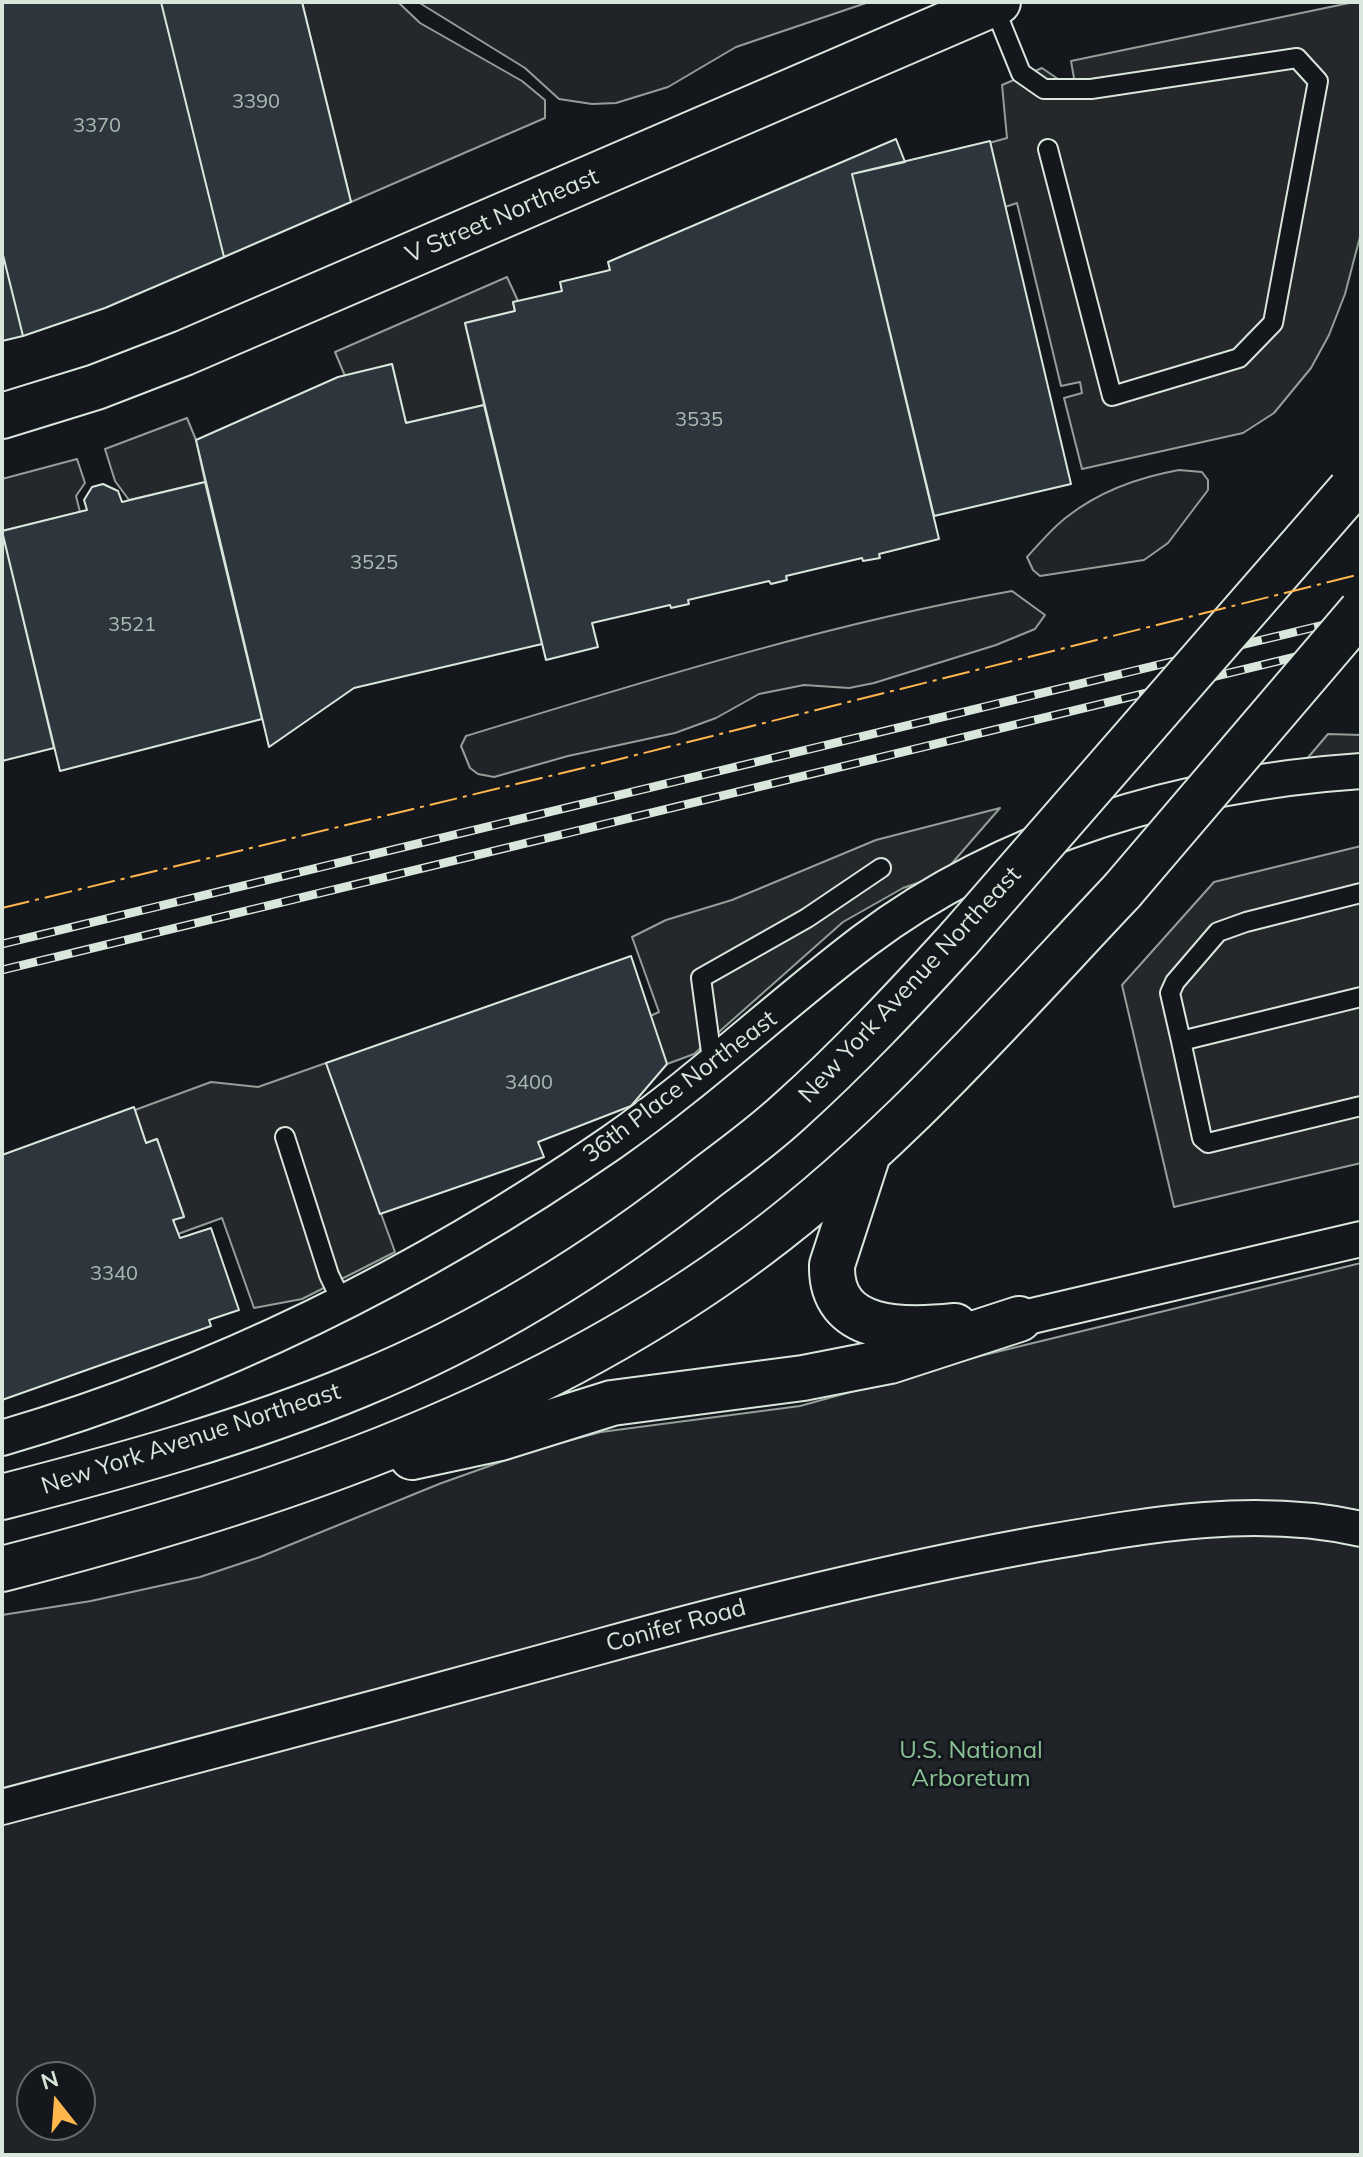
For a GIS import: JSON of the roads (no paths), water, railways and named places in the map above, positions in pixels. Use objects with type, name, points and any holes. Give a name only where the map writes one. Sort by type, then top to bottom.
[{"type":"main road","name":"V Street Northeast","points":[[2,416],[96,387],[184,353],[995,3]]},
{"type":"main road","name":"New York Avenue Northeast","points":[[2,1497],[148,1457],[292,1411],[385,1373],[481,1327],[599,1258],[658,1216],[788,1114],[902,1001],[1356,484]]},
{"type":"main road","points":[[2,1569],[125,1537],[323,1474],[445,1424],[550,1374],[623,1334],[735,1263],[868,1154],[1122,891],[1361,611]]},
{"type":"main road","points":[[868,1154],[832,1265],[834,1291],[842,1304],[859,1318],[910,1329],[1019,1319]]},
{"type":"main road","points":[[323,1474],[462,1448],[612,1403],[775,1383],[890,1361],[1019,1319]]},
{"type":"street","name":"36th Place Northeast","points":[[2,1438],[54,1423],[187,1374],[343,1304],[443,1249],[610,1143],[713,1067],[875,933],[935,895],[1053,837],[1112,816],[1218,789],[1317,774],[1361,771]]},
{"type":"street","points":[[1019,1319],[1361,1239]]},
{"type":"street","name":"Conifer Road","points":[[2,1807],[691,1621],[925,1565],[1116,1530],[1203,1520],[1286,1519],[1361,1529]]},
{"type":"lane","points":[[995,3],[1021,73],[1044,89],[1091,89],[1297,58],[1318,81],[1273,323],[1239,358],[1112,396],[1048,149]]},
{"type":"lane","points":[[713,1067],[701,978],[807,918],[881,868]]},
{"type":"lane","points":[[1361,893],[1218,932],[1175,982],[1170,993],[1202,1138],[1208,1143],[1361,1106]]},
{"type":"lane","points":[[1181,1041],[1361,997]]},
{"type":"lane","points":[[285,1137],[329,1275],[343,1304]]},
{"type":"railway","points":[[2,944],[1361,616]]},
{"type":"railway","points":[[2,970],[1361,641]]},
{"type":"park label","name":"U.S. National Arboretum","points":[[971,1765]]}]
